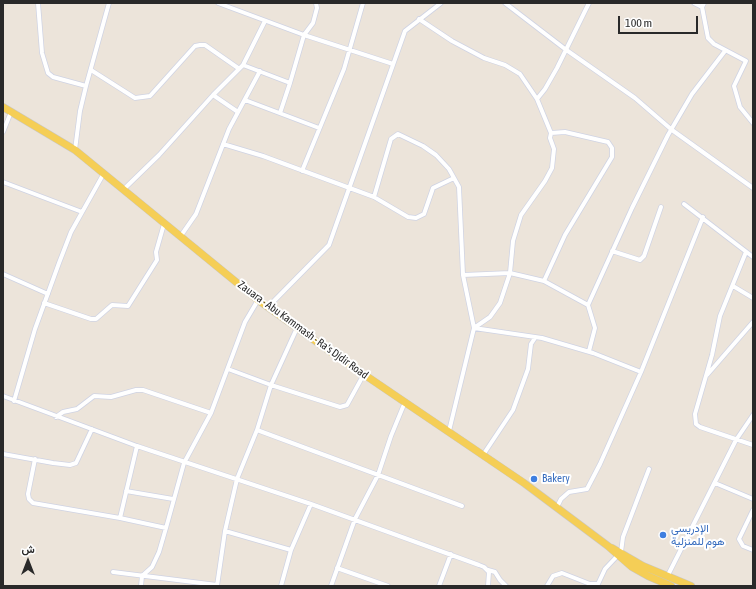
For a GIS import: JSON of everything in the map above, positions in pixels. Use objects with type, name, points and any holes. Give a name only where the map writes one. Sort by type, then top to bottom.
[{"type":"main road","name":"Zauara - Abu Kammash - Ra's Djdir Road","points":[[3,107],[75,150],[179,237],[258,300],[328,350],[450,431],[641,569]]},
{"type":"main road","points":[[641,569],[691,586]]},
{"type":"main road","points":[[641,569],[671,586]]},
{"type":"street","points":[[38,3],[42,53],[48,73],[53,77],[86,86]]},
{"type":"street","points":[[75,150],[80,111],[109,3]]},
{"type":"street","points":[[218,3],[304,35],[393,64]]},
{"type":"street","points":[[280,113],[304,35],[313,23],[317,8],[316,3]]},
{"type":"street","points":[[302,171],[350,50],[363,3]]},
{"type":"street","points":[[268,307],[330,245],[405,31],[441,3]]},
{"type":"street","points":[[505,3],[565,49],[635,98],[672,130],[753,188]]},
{"type":"street","points":[[537,99],[545,89],[557,68],[565,49],[589,3]]},
{"type":"street","points":[[694,3],[703,5],[708,38],[725,51],[746,61],[734,86],[740,107],[753,123]]},
{"type":"street","points":[[419,19],[458,44],[484,58],[505,65],[520,74],[537,99],[551,133],[550,138],[554,149],[552,168],[545,181],[521,215],[513,241],[510,273],[500,302],[490,317],[474,328]]},
{"type":"street","points":[[123,190],[159,155],[238,68],[243,65],[265,20]]},
{"type":"street","points":[[91,70],[136,98],[150,96],[195,46],[205,45],[238,68]]},
{"type":"street","points":[[589,352],[595,328],[588,305],[612,252],[672,130],[692,94],[725,51]]},
{"type":"street","points":[[243,65],[290,83]]},
{"type":"street","points":[[179,237],[196,214],[223,144],[260,71]]},
{"type":"street","points":[[213,95],[238,112]]},
{"type":"street","points":[[245,100],[319,128]]},
{"type":"street","points":[[3,132],[11,111]]},
{"type":"street","points":[[544,282],[565,234],[612,157],[612,148],[608,142],[565,132],[551,133]]},
{"type":"street","points":[[374,197],[391,139],[398,134],[423,146],[436,155],[449,169],[459,187],[463,275],[474,328],[450,431]]},
{"type":"street","points":[[223,144],[264,156],[374,197],[408,217],[420,217],[424,214],[433,188],[454,178]]},
{"type":"street","points":[[14,401],[58,263],[82,212],[104,173]]},
{"type":"street","points":[[3,182],[82,212]]},
{"type":"street","points":[[684,204],[703,217],[753,257]]},
{"type":"street","points":[[612,252],[640,260],[644,256],[661,207]]},
{"type":"street","points":[[557,507],[561,499],[569,492],[587,489],[603,458],[641,372],[703,217]]},
{"type":"street","points":[[44,303],[91,319],[96,319],[112,305],[128,306],[157,260],[156,252],[164,224]]},
{"type":"street","points":[[746,252],[720,316],[712,355],[695,414],[696,424],[700,427],[753,446]]},
{"type":"street","points":[[463,275],[510,273],[544,282],[588,305]]},
{"type":"street","points":[[3,274],[48,294]]},
{"type":"street","points":[[733,286],[753,298]]},
{"type":"street","points":[[141,586],[142,576],[152,567],[159,552],[184,463],[212,413],[245,322],[258,300]]},
{"type":"street","points":[[706,377],[753,322]]},
{"type":"street","points":[[113,572],[217,586],[224,531],[237,479],[257,430],[271,385],[297,328]]},
{"type":"street","points":[[474,328],[542,338],[589,352],[641,372]]},
{"type":"street","points":[[483,455],[512,410],[528,369],[531,344],[535,338]]},
{"type":"street","points":[[228,369],[271,385],[340,407],[344,406],[352,397],[364,374]]},
{"type":"street","points":[[56,417],[63,412],[77,409],[94,396],[111,397],[136,390],[144,390],[212,413]]},
{"type":"street","points":[[3,396],[56,417],[184,463],[311,504],[451,554],[495,572],[506,586]]},
{"type":"street","points":[[331,586],[355,519],[378,475],[391,436],[405,402]]},
{"type":"street","points":[[667,577],[736,440],[753,415]]},
{"type":"street","points":[[3,454],[70,465],[76,463],[79,459],[92,429]]},
{"type":"street","points":[[257,430],[462,506]]},
{"type":"street","points":[[120,518],[136,446]]},
{"type":"street","points":[[35,459],[28,494],[33,503],[120,518],[166,528]]},
{"type":"street","points":[[546,586],[552,576],[562,573],[590,584],[598,584],[604,569],[619,554],[623,537],[649,469]]},
{"type":"street","points":[[714,483],[753,499]]},
{"type":"street","points":[[126,491],[173,499]]},
{"type":"street","points":[[281,586],[291,550],[311,504]]},
{"type":"street","points":[[753,510],[739,539],[743,546],[753,550]]},
{"type":"street","points":[[224,531],[291,550]]},
{"type":"street","points":[[439,586],[451,554]]},
{"type":"street","points":[[337,568],[386,586]]},
{"type":"street","points":[[488,570],[490,576],[488,586]]},
{"type":"place","name":"Bakery","points":[[534,479]]},
{"type":"place","name":"الإدريسي هوم للمنزلية","points":[[663,535]]}]
